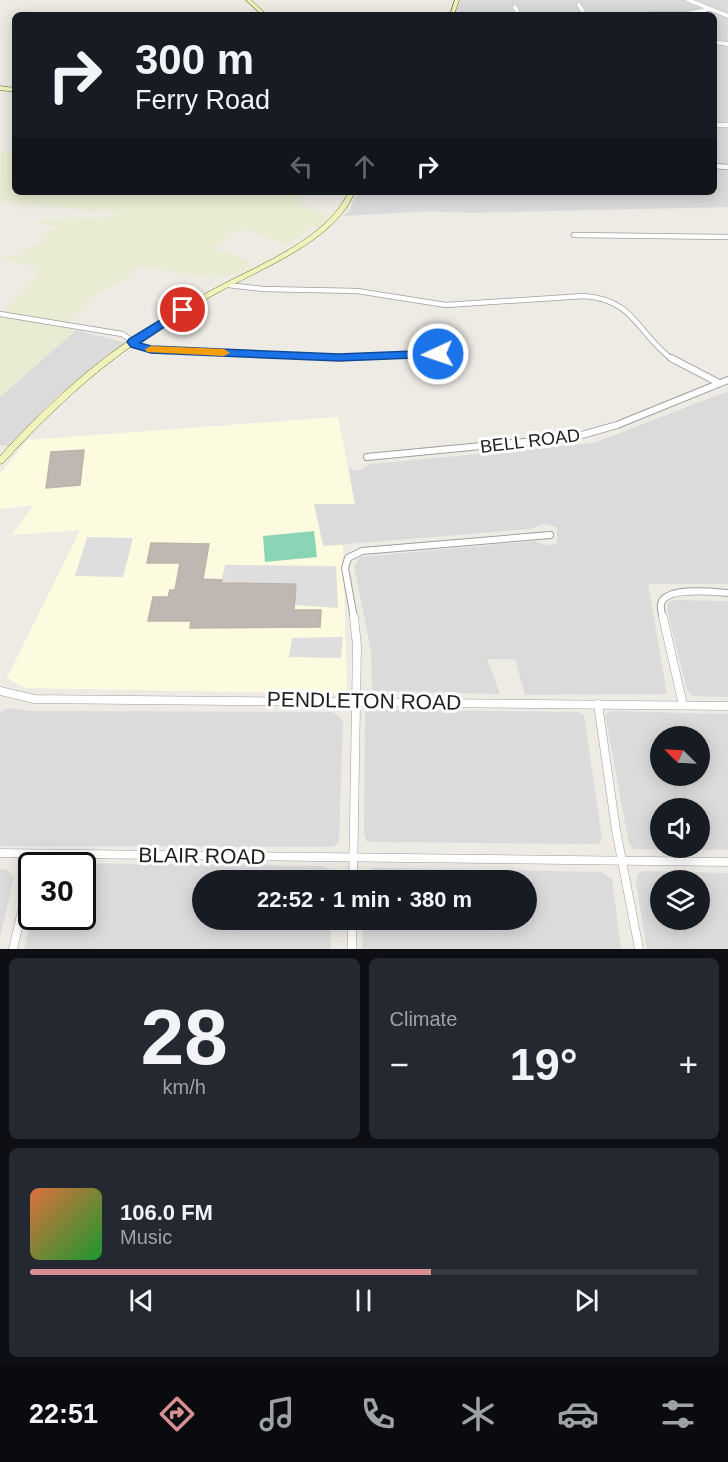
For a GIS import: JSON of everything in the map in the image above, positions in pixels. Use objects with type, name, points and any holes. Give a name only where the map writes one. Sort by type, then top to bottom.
[{"type":"main road","points":[[248,0],[262,12]]},
{"type":"main road","points":[[0,461],[67,393],[133,342],[317,233],[341,211],[350,195]]},
{"type":"street","points":[[688,0],[728,16]]},
{"type":"street","points":[[579,5],[583,12]]},
{"type":"street","points":[[515,7],[518,12]]},
{"type":"street","points":[[696,12],[709,9]]},
{"type":"street","points":[[574,235],[728,237]]},
{"type":"street","points":[[228,285],[263,289],[357,291],[446,305],[584,297],[605,298],[627,309],[664,354],[693,372],[719,383]]},
{"type":"street","points":[[0,314],[122,334],[138,347],[151,349],[339,357],[455,353]]},
{"type":"street","name":"BELL ROAD","points":[[367,457],[575,437],[634,419],[728,380]]},
{"type":"street","points":[[353,870],[355,626],[345,570],[348,558],[362,551],[550,535]]},
{"type":"street","points":[[683,705],[660,606],[661,600],[664,596],[676,592],[728,593]]},
{"type":"street","name":"PENDLETON ROAD","points":[[1,693],[34,699],[728,706]]},
{"type":"street","points":[[598,704],[622,861],[639,949]]},
{"type":"street","name":"BLAIR ROAD","points":[[0,853],[18,854]]},
{"type":"street","name":"BLAIR ROAD","points":[[96,855],[728,862]]},
{"type":"street","points":[[13,949],[18,927]]},
{"type":"street","points":[[352,930],[352,949]]},
{"type":"shaded area","points":[[460,0],[728,0],[728,207],[470,213],[432,211],[343,216],[349,211],[356,195],[717,195],[717,12],[456,12]]},
{"type":"shaded area","points":[[0,152],[12,152],[12,195],[298,195],[299,203],[308,209],[330,214],[320,228],[305,226],[312,229],[288,244],[243,229],[226,235],[224,241],[214,248],[247,260],[251,267],[236,275],[213,278],[140,266],[130,276],[96,294],[67,324],[9,314],[4,311],[37,276],[35,268],[3,258],[5,255],[18,257],[24,249],[42,243],[40,238],[44,233],[60,227],[37,223],[54,219],[87,217],[105,219],[118,212],[0,202]]},
{"type":"shaded area","points":[[0,316],[76,330],[0,397]]},
{"type":"shaded area","points":[[76,330],[126,343],[56,397],[8,446],[0,445],[0,397]]},
{"type":"shaded area","points":[[728,391],[728,584],[648,584],[667,694],[525,695],[515,659],[487,659],[500,694],[372,691],[371,650],[354,566],[360,557],[534,541],[545,545],[557,544],[557,527],[543,524],[530,529],[323,546],[314,504],[354,504],[349,468],[357,471],[371,464],[594,443]]},
{"type":"shaded area","points":[[338,417],[355,504],[314,504],[323,546],[343,545],[347,694],[25,688],[7,678],[80,530],[12,535],[34,505],[0,509],[0,473],[28,440]]},
{"type":"shaded area","points":[[87,537],[133,538],[123,577],[75,576]]},
{"type":"shaded area","points":[[225,565],[336,566],[338,608],[294,605],[297,583],[221,583]]},
{"type":"shaded area","points":[[673,600],[728,601],[728,697],[692,696],[687,690],[667,610],[668,603]]},
{"type":"shaded area","points":[[343,637],[341,658],[289,657],[292,638]]},
{"type":"shaded area","points":[[10,708],[29,711],[333,712],[343,720],[339,841],[334,846],[326,847],[0,846],[0,712]]},
{"type":"shaded area","points":[[373,710],[578,712],[584,715],[602,838],[599,844],[367,842],[364,834],[365,718],[366,712]]},
{"type":"shaded area","points":[[612,711],[728,714],[728,850],[710,850],[710,798],[650,798],[650,849],[634,849],[629,844],[605,714]]},
{"type":"shaded area","points":[[96,863],[322,866],[332,870],[192,870],[192,930],[331,930],[331,949],[24,949],[29,930],[96,930]]},
{"type":"shaded area","points":[[373,868],[487,870],[370,870]]},
{"type":"shaded area","points":[[0,869],[8,870],[14,878],[0,938]]},
{"type":"shaded area","points":[[537,871],[601,872],[612,879],[621,949],[362,949],[363,930],[537,930]]},
{"type":"shaded area","points":[[650,871],[650,930],[710,930],[710,873],[728,873],[728,949],[647,949],[636,884],[637,874]]},
{"type":"green space","points":[[314,531],[317,557],[265,562],[263,536]]},
{"type":"building","points":[[84,450],[80,485],[46,488],[51,452]]},
{"type":"building","points":[[151,543],[209,544],[203,579],[222,580],[221,583],[296,584],[294,610],[321,610],[320,627],[190,628],[191,621],[148,621],[153,597],[168,597],[170,590],[175,590],[180,563],[147,563]]},
{"type":"slow traffic","points":[[151,349],[224,353]]},
{"type":"route","points":[[183,310],[133,342],[135,345],[151,349],[367,358],[438,354]]}]
